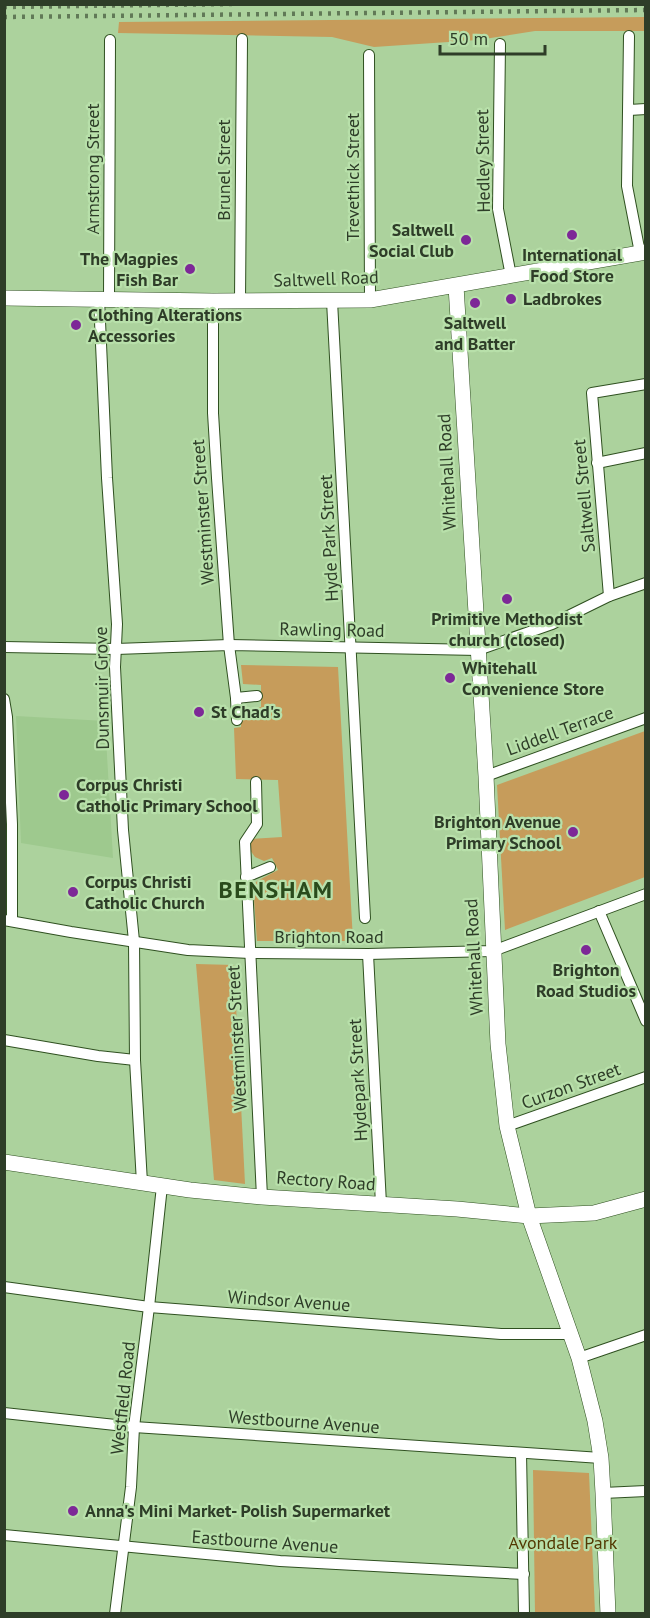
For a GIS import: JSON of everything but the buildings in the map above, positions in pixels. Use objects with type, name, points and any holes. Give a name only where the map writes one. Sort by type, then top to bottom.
[{"type":"street","points":[[629,36],[627,186],[643,253]]},
{"type":"street","name":"Brunel Street","points":[[240,301],[242,39]]},
{"type":"street","name":"Armstrong Street","points":[[104,299],[110,40]]},
{"type":"street","name":"Hedley Street","points":[[500,44],[498,209],[511,276]]},
{"type":"street","name":"Trevethick Street","points":[[369,55],[370,300]]},
{"type":"street","points":[[629,110],[645,109]]},
{"type":"street","name":"Saltwell Road","points":[[4,298],[213,301],[370,300],[643,253]]},
{"type":"street","name":"Whitehall Road","points":[[456,286],[486,776],[498,1044],[507,1126],[529,1216],[579,1358],[595,1421],[601,1458],[608,1614]]},
{"type":"street","name":"Dunsmuir Grove","points":[[104,299],[107,478],[117,624],[115,667],[123,830],[134,941],[135,1060],[142,1183]]},
{"type":"street","name":"Westminster Street","points":[[213,301],[213,413],[216,478],[237,720]]},
{"type":"street","name":"Hyde Park Street","points":[[332,301],[365,918]]},
{"type":"street","name":"Saltwell Street","points":[[609,596],[592,393],[645,384]]},
{"type":"street","points":[[597,463],[645,453]]},
{"type":"street","name":"Rawling Road","points":[[4,647],[116,649],[229,645],[478,650],[552,624],[609,596],[645,583]]},
{"type":"street","points":[[236,698],[257,696]]},
{"type":"street","points":[[4,699],[7,717],[12,824],[8,921]]},
{"type":"street","name":"Liddell Terrace","points":[[486,776],[645,718]]},
{"type":"street","name":"Westminster Street","points":[[256,782],[257,824],[245,842],[262,1197]]},
{"type":"street","points":[[246,877],[270,867]]},
{"type":"street","name":"Brighton Road","points":[[8,921],[188,950],[369,954],[493,951],[645,894]]},
{"type":"street","points":[[599,911],[645,1021]]},
{"type":"street","name":"Hydepark Street","points":[[369,954],[381,1204]]},
{"type":"street","points":[[4,1040],[135,1060]]},
{"type":"street","name":"Curzon Street","points":[[507,1126],[645,1077]]},
{"type":"street","name":"Rectory Road","points":[[4,1162],[162,1186],[262,1197],[457,1209],[529,1216],[594,1213],[645,1199]]},
{"type":"street","name":"Westfield Road","points":[[115,1614],[131,1487],[134,1427],[162,1186]]},
{"type":"street","name":"Windsor Avenue","points":[[4,1287],[149,1307],[501,1334],[571,1335]]},
{"type":"street","points":[[579,1358],[645,1335]]},
{"type":"street","name":"Westbourne Avenue","points":[[4,1413],[134,1427],[601,1458]]},
{"type":"street","points":[[520,1453],[524,1614]]},
{"type":"street","points":[[603,1492],[645,1491]]},
{"type":"street","name":"Eastbourne Avenue","points":[[4,1535],[280,1562],[524,1575]]},
{"type":"shaded area","name":"Corpus Christi Catholic Primary School","points":[[16,716],[105,721],[113,858],[21,843]]},
{"type":"green space","points":[[646,17],[645,31],[535,31],[478,40],[374,47],[332,37],[118,33],[119,22]]},
{"type":"green space","points":[[241,665],[338,667],[353,941],[257,941],[253,886],[257,881],[278,870],[272,858],[264,861],[255,857],[250,850],[251,839],[282,837],[278,780],[236,779],[234,728],[241,727],[241,711],[261,707],[261,685],[243,684]]},
{"type":"green space","name":"Brighton Avenue Primary School","points":[[645,731],[645,877],[505,930],[497,785]]},
{"type":"green space","points":[[196,964],[234,965],[245,1184],[214,1180]]},
{"type":"green space","name":"Avondale Park","points":[[533,1470],[589,1473],[595,1613],[535,1613]]},
{"type":"railway","points":[[4,7],[235,4]]},
{"type":"railway","points":[[4,17],[646,10]]},
{"type":"place","name":"International Food Store","points":[[572,235]]},
{"type":"place","name":"Saltwell Social Club","points":[[466,240]]},
{"type":"place","name":"The Magpies Fish Bar","points":[[190,269]]},
{"type":"place","name":"Ladbrokes","points":[[511,299]]},
{"type":"place","name":"Saltwell and Batter","points":[[475,303]]},
{"type":"place","name":"Clothing Alterations Accessories","points":[[76,325]]},
{"type":"place","name":"Primitive Methodist church (closed)","points":[[507,599]]},
{"type":"place","name":"Whitehall Convenience Store","points":[[450,678]]},
{"type":"place","name":"St Chad's","points":[[199,712]]},
{"type":"place","name":"Corpus Christi Catholic Primary School","points":[[64,795]]},
{"type":"place","name":"Brighton Avenue Primary School","points":[[573,832]]},
{"type":"place","name":"Corpus Christi Catholic Church","points":[[73,892]]},
{"type":"place","name":"Brighton Road Studios","points":[[586,950]]},
{"type":"place","name":"Anna's Mini Market- Polish Supermarket","points":[[73,1511]]},
{"type":"district","name":"BENSHAM","points":[[276,890]]}]
